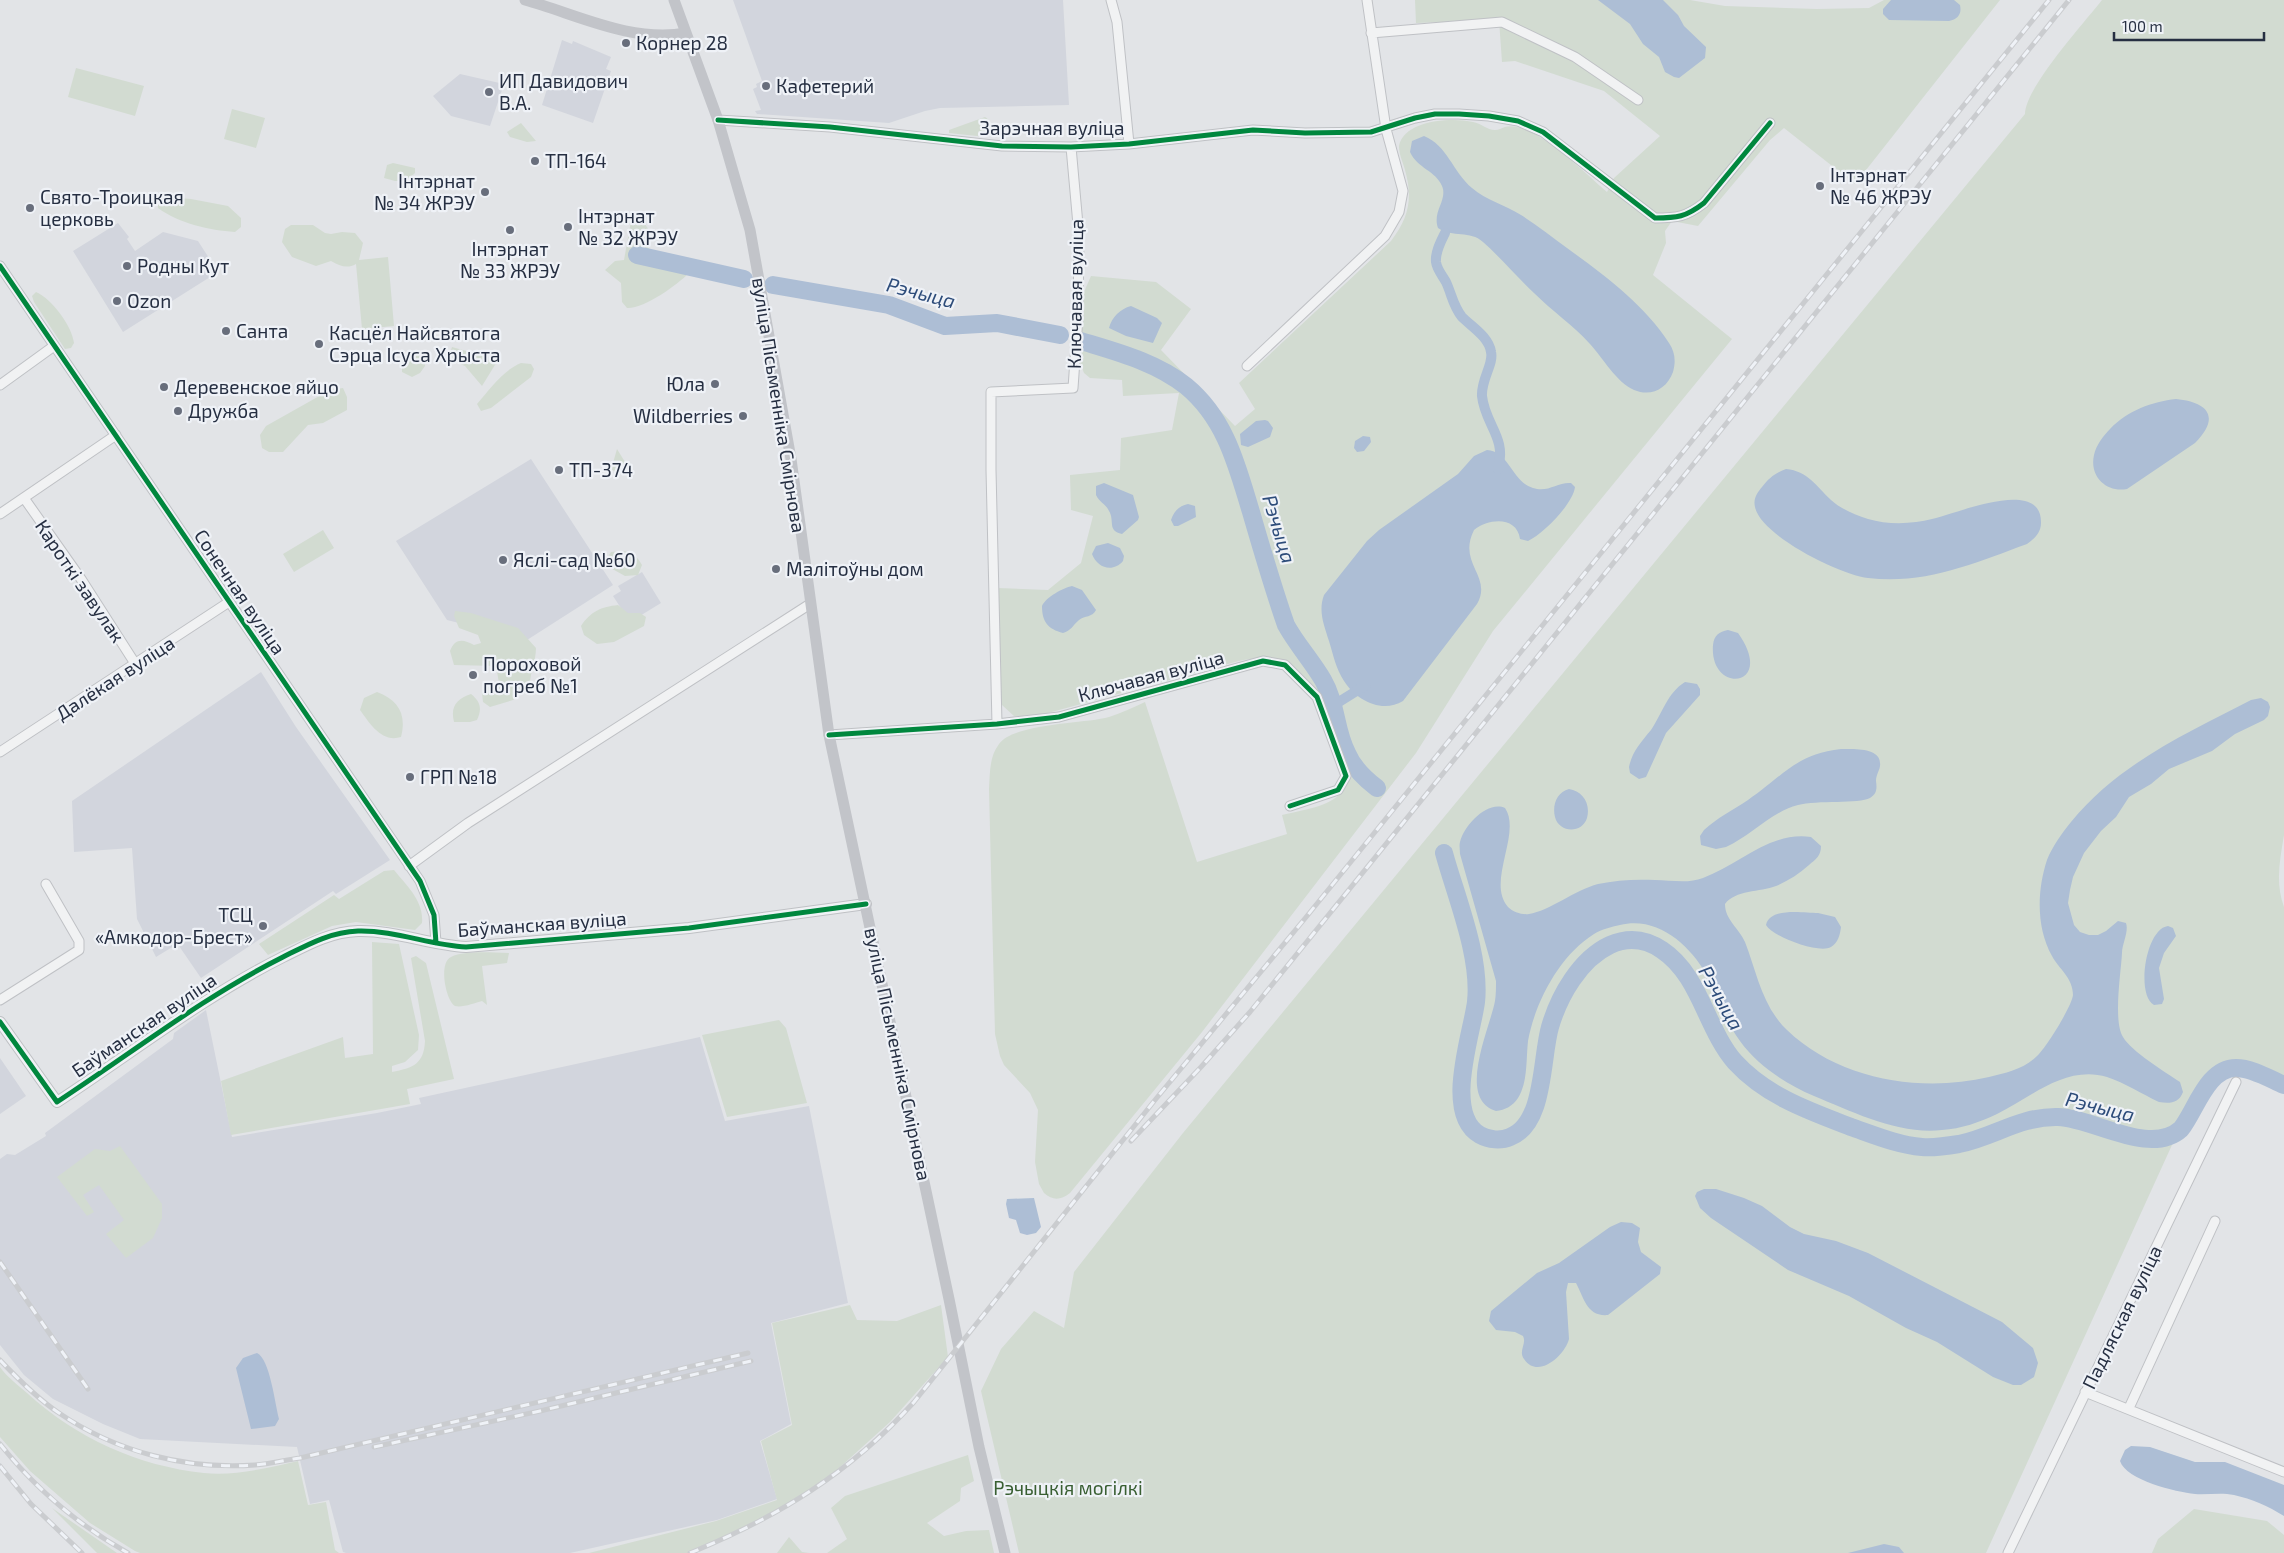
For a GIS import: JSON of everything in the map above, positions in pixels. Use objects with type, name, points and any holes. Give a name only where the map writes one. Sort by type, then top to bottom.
[{"type":"main road","points":[[525,0],[641,34],[663,36],[686,33]]},
{"type":"main road","name":"вуліца Пісьменніка Смірнова","points":[[674,0],[718,120],[750,230],[791,459],[829,736],[866,904],[979,1447],[1005,1553]]},
{"type":"street","points":[[1111,0],[1117,22],[1129,144]]},
{"type":"street","points":[[1247,366],[1386,236],[1399,212],[1404,191],[1386,129],[1367,0]]},
{"type":"street","points":[[1371,33],[1502,22],[1575,57],[1638,100]]},
{"type":"street","name":"Зарэчная вуліца","points":[[718,120],[830,127],[1002,146],[1070,147],[1129,144],[1253,130],[1305,133],[1371,132],[1386,129],[1415,118],[1447,113],[1518,121],[1543,132],[1655,218],[1677,218],[1691,213],[1704,203],[1770,123]]},
{"type":"street","name":"Ключавая вуліца","points":[[997,724],[991,392],[1073,388],[1080,236],[1070,147]]},
{"type":"street","name":"Сонечная вуліца","points":[[0,266],[420,881],[434,915],[436,943]]},
{"type":"street","points":[[0,385],[54,346]]},
{"type":"street","points":[[0,514],[116,435]]},
{"type":"street","name":"Кароткі завулак","points":[[24,498],[81,578],[136,664]]},
{"type":"street","name":"Далёкая вуліца","points":[[0,752],[229,602]]},
{"type":"street","points":[[410,866],[468,823],[810,604]]},
{"type":"street","name":"Ключавая вуліца","points":[[829,736],[997,724],[1059,717],[1263,661],[1285,665],[1317,697],[1346,776],[1338,790],[1290,806]]},
{"type":"street","points":[[0,1000],[79,950],[80,941],[46,884]]},
{"type":"street","name":"Баўманская вуліца","points":[[0,1022],[57,1102],[207,998],[266,965],[330,935],[356,931],[382,932],[436,943],[466,946],[649,932],[866,904]]},
{"type":"street","name":"Падляская вуліца","points":[[2008,1553],[2236,1082]]},
{"type":"street","points":[[2128,1408],[2215,1221]]},
{"type":"street","points":[[2085,1392],[2284,1472]]},
{"type":"shaded area","points":[[733,0],[1063,0],[1069,105],[940,108],[889,123],[757,114],[755,111],[761,110],[753,89],[757,87],[756,84],[762,81]]},
{"type":"shaded area","points":[[562,40],[572,44],[573,41],[611,57],[606,69],[611,71],[593,123],[542,105]]},
{"type":"shaded area","points":[[460,74],[504,84],[490,126],[451,116],[433,96]]},
{"type":"shaded area","points":[[118,223],[129,237],[127,239],[135,251],[163,232],[198,241],[218,272],[123,332],[73,251]]},
{"type":"shaded area","name":"Яслі-сад №60","points":[[531,459],[613,585],[527,640],[447,620],[396,541]]},
{"type":"shaded area","points":[[642,572],[661,603],[630,622],[613,596],[621,591],[618,586]]},
{"type":"shaded area","points":[[261,672],[296,727],[390,860],[336,894],[333,891],[201,978],[179,946],[174,946],[156,957],[137,919],[132,848],[74,852],[72,801]]},
{"type":"shaded area","points":[[206,1010],[232,1137],[421,1104],[419,1098],[700,1037],[725,1121],[809,1106],[848,1303],[771,1323],[791,1424],[760,1441],[777,1499],[717,1520],[570,1553],[346,1553],[343,1552],[329,1500],[310,1504],[297,1447],[140,1439],[103,1424],[53,1399],[24,1375],[0,1345],[0,1159],[7,1154],[15,1155],[46,1136],[45,1133],[173,1039],[174,1033]]},
{"type":"shaded area","points":[[0,1058],[26,1096],[0,1114]]},
{"type":"green space","points":[[1415,0],[1690,0],[1725,6],[1817,9],[1869,8],[1884,0],[2000,0],[1855,184],[1784,128],[1770,140],[1698,226],[1672,221],[1665,231],[1666,243],[1653,275],[1732,339],[1493,631],[1416,753],[1202,1032],[1070,1193],[1060,1198],[1047,1196],[1039,1184],[1035,1162],[1038,1110],[1030,1093],[1004,1065],[995,1034],[989,789],[993,754],[999,744],[1007,737],[1019,732],[1050,725],[1109,717],[1145,702],[1197,862],[1287,834],[1282,815],[1310,809],[1329,802],[1343,791],[1347,783],[1319,696],[1304,677],[1295,670],[1285,664],[1274,661],[1251,659],[1239,661],[1037,716],[1014,716],[1002,705],[998,696],[997,588],[1048,590],[1081,563],[1093,516],[1071,510],[1070,475],[1120,470],[1121,438],[1172,430],[1179,393],[1123,396],[1122,380],[1090,378],[1084,373],[1079,361],[1084,292],[1091,276],[1156,282],[1191,309],[1161,350],[1235,426],[1255,409],[1239,383],[1391,241],[1402,224],[1408,207],[1409,190],[1399,146],[1403,137],[1410,131],[1430,122],[1453,120],[1476,123],[1492,130],[1509,126],[1520,128],[1535,134],[1554,147],[1607,192],[1614,178],[1660,136],[1604,91],[1515,61],[1502,62],[1499,20],[1416,23]]},
{"type":"green space","name":"Рэчыцкія могілкі","points":[[2102,0],[2284,0],[2284,835],[2279,880],[2284,907],[2284,1091],[2219,1064],[2182,1123],[1986,1553],[1019,1553],[981,1391],[1001,1349],[1034,1311],[1064,1328],[1074,1272],[1183,1133],[2025,114],[2035,88],[2045,73]]},
{"type":"green space","points":[[76,68],[144,86],[135,116],[68,97]]},
{"type":"green space","points":[[232,109],[265,118],[256,148],[224,139]]},
{"type":"green space","points":[[985,117],[989,120],[991,127],[991,134],[986,137],[949,133],[949,130]]},
{"type":"green space","points":[[521,123],[536,141],[527,142],[510,137],[507,132]]},
{"type":"green space","points":[[393,163],[415,168],[415,173],[406,181],[384,178],[387,165]]},
{"type":"green space","points":[[165,197],[191,199],[228,206],[241,218],[241,227],[235,232],[205,228],[185,222],[158,208],[158,201]]},
{"type":"green space","points":[[642,220],[649,230],[646,245],[651,251],[685,261],[689,273],[669,290],[651,301],[627,308],[622,302],[621,283],[605,270],[615,261],[624,260],[631,221]]},
{"type":"green space","points":[[291,225],[313,225],[325,233],[331,234],[342,232],[355,233],[363,243],[359,260],[388,257],[394,326],[362,329],[356,264],[344,266],[331,261],[316,266],[292,257],[282,242],[285,229]]},
{"type":"green space","points":[[36,292],[55,307],[65,321],[74,343],[71,348],[65,349],[34,302],[32,296]]},
{"type":"green space","points":[[452,347],[498,360],[482,386],[465,366],[448,359]]},
{"type":"green space","points":[[418,352],[425,360],[425,366],[420,373],[412,377],[402,372],[402,363],[407,354]]},
{"type":"green space","points":[[521,363],[531,364],[534,369],[531,377],[491,408],[481,411],[477,404],[502,376]]},
{"type":"green space","points":[[343,388],[347,397],[347,410],[323,423],[308,425],[283,452],[269,452],[262,448],[260,435],[266,426],[330,390]]},
{"type":"green space","points":[[617,449],[633,475],[611,470]]},
{"type":"green space","points":[[323,530],[334,548],[294,572],[283,554]]},
{"type":"green space","points":[[622,551],[632,553],[642,565],[638,575],[625,576],[607,566],[605,561],[611,552]]},
{"type":"green space","points":[[618,605],[628,613],[640,613],[646,617],[644,626],[614,642],[597,644],[584,635],[581,626],[593,613],[606,607]]},
{"type":"green space","points":[[455,611],[471,613],[518,628],[536,648],[530,685],[513,700],[490,707],[483,702],[482,693],[485,683],[499,683],[496,666],[454,665],[450,651],[454,644],[460,641],[474,645],[481,643],[478,635],[459,628],[454,616]]},
{"type":"green space","points":[[377,692],[390,699],[399,709],[403,721],[401,737],[394,738],[382,735],[372,726],[360,710],[364,698]]},
{"type":"green space","points":[[471,694],[480,706],[477,720],[454,722],[454,707],[458,701]]},
{"type":"green space","points":[[394,870],[414,894],[420,908],[422,923],[415,930],[356,922],[332,926],[268,955],[259,944],[334,895],[339,899],[384,871]]},
{"type":"green space","points":[[372,942],[399,944],[419,1035],[418,1050],[405,1062],[392,1066],[392,1072],[406,1069],[416,1064],[420,1060],[424,1049],[425,1041],[411,958],[416,956],[426,963],[454,1079],[407,1089],[410,1104],[231,1135],[221,1081],[343,1037],[345,1058],[373,1054]]},
{"type":"green space","points":[[471,953],[509,953],[507,963],[482,966],[487,1005],[482,1001],[461,1006],[455,1006],[452,1003],[446,990],[444,974],[447,961],[451,957]]},
{"type":"green space","points":[[779,1020],[786,1028],[807,1103],[727,1117],[702,1035]]},
{"type":"green space","points":[[120,1146],[162,1204],[162,1218],[153,1238],[126,1258],[106,1234],[124,1220],[99,1185],[83,1195],[94,1212],[87,1216],[57,1177],[95,1149],[110,1151]]},
{"type":"green space","points":[[850,1305],[857,1320],[897,1321],[941,1305],[948,1357],[890,1422],[828,1478],[786,1508],[696,1553],[589,1553],[716,1521],[777,1500],[761,1441],[792,1425],[772,1323]]},
{"type":"green space","points":[[0,1367],[16,1384],[66,1424],[109,1447],[155,1464],[216,1474],[251,1471],[298,1461],[308,1505],[326,1502],[335,1550],[339,1553],[140,1553],[135,1551],[90,1523],[30,1471],[0,1437]]},
{"type":"green space","points":[[968,1455],[974,1481],[961,1488],[960,1501],[927,1523],[944,1536],[966,1531],[989,1530],[994,1553],[827,1553],[847,1539],[831,1508],[845,1496]]},
{"type":"green space","points":[[52,1508],[117,1553],[97,1553]]},
{"type":"green space","points":[[2194,1509],[2267,1521],[2284,1535],[2284,1553],[2152,1553],[2158,1539]]},
{"type":"green space","points":[[789,1537],[802,1552],[809,1553],[777,1553]]},
{"type":"water","points":[[1598,0],[1663,0],[1678,15],[1684,26],[1706,47],[1705,58],[1679,78],[1674,77],[1665,72],[1659,57],[1643,44],[1630,24]]},
{"type":"water","points":[[1891,0],[1954,0],[1960,5],[1960,13],[1955,19],[1949,21],[1889,20],[1883,14],[1883,9]]},
{"type":"water","points":[[1424,136],[1439,146],[1465,182],[1472,188],[1533,223],[1623,291],[1648,316],[1673,350],[1675,360],[1673,372],[1663,387],[1646,393],[1627,386],[1570,324],[1541,300],[1483,242],[1473,236],[1450,233],[1438,228],[1437,216],[1443,196],[1442,186],[1435,177],[1417,162],[1410,152],[1412,141]]},
{"type":"water","points":[[1131,306],[1157,318],[1162,323],[1153,343],[1126,336],[1109,328],[1117,314]]},
{"type":"water","points":[[2176,399],[2196,403],[2207,412],[2209,418],[2208,426],[2195,443],[2127,489],[2120,490],[2106,486],[2101,482],[2094,470],[2094,455],[2098,444],[2108,431],[2132,412],[2158,402]]},
{"type":"water","points":[[1265,420],[1273,428],[1270,437],[1248,447],[1241,445],[1240,434],[1256,421]]},
{"type":"water","points":[[1363,436],[1370,437],[1371,442],[1364,451],[1357,452],[1354,448],[1355,441]]},
{"type":"water","points":[[1487,450],[1501,456],[1526,485],[1543,489],[1571,483],[1575,487],[1573,494],[1556,518],[1528,541],[1520,539],[1514,526],[1502,521],[1487,523],[1474,530],[1470,542],[1470,552],[1481,585],[1481,594],[1477,604],[1403,701],[1387,706],[1370,703],[1349,688],[1339,672],[1322,618],[1324,595],[1367,541],[1379,530],[1458,474],[1474,456]]},
{"type":"water","points":[[1786,469],[1794,470],[1806,476],[1831,500],[1844,509],[1858,516],[1876,521],[1892,523],[1917,522],[1977,506],[2013,500],[2028,502],[2038,509],[2041,527],[2037,535],[2027,544],[1949,571],[1910,578],[1868,578],[1840,570],[1804,552],[1771,530],[1760,518],[1755,507],[1757,494],[1770,478]]},
{"type":"water","points":[[1104,483],[1133,495],[1139,517],[1122,534],[1114,531],[1109,511],[1096,495],[1096,486]]},
{"type":"water","points":[[1188,504],[1195,506],[1196,517],[1178,526],[1174,526],[1171,520],[1177,509]]},
{"type":"water","points":[[1108,543],[1120,548],[1124,556],[1123,561],[1119,565],[1110,568],[1101,566],[1092,554],[1096,546]]},
{"type":"water","points":[[1072,586],[1082,590],[1096,610],[1079,620],[1063,633],[1047,624],[1043,616],[1042,606],[1055,593]]},
{"type":"water","points":[[1728,630],[1738,633],[1748,651],[1750,665],[1746,674],[1739,678],[1729,678],[1721,672],[1715,661],[1713,645],[1716,636]]},
{"type":"water","points":[[1685,682],[1697,684],[1700,689],[1700,695],[1666,733],[1646,777],[1639,779],[1630,773],[1629,767],[1632,757],[1640,743],[1651,730],[1669,698]]},
{"type":"water","points":[[2261,698],[2268,702],[2270,707],[2268,716],[2264,720],[2235,734],[2212,751],[2169,769],[2151,784],[2129,797],[2116,817],[2101,831],[2084,853],[2073,877],[2070,890],[2068,903],[2074,925],[2080,932],[2098,935],[2118,921],[2126,923],[2127,930],[2122,949],[2118,996],[2120,1030],[2127,1043],[2133,1049],[2180,1082],[2183,1092],[2177,1101],[2170,1103],[2159,1102],[2107,1077],[2092,1074],[2077,1075],[2049,1085],[1997,1114],[1963,1127],[1926,1131],[1893,1126],[1877,1121],[1804,1091],[1783,1080],[1764,1066],[1747,1050],[1735,1033],[1706,974],[1691,952],[1670,935],[1659,929],[1634,923],[1610,927],[1594,934],[1570,954],[1560,967],[1543,996],[1531,1026],[1524,1085],[1516,1101],[1503,1110],[1496,1111],[1484,1104],[1478,1093],[1479,1062],[1495,1001],[1496,981],[1460,854],[1460,842],[1466,828],[1484,811],[1498,806],[1505,808],[1509,818],[1510,830],[1502,871],[1502,897],[1510,909],[1523,914],[1545,909],[1598,884],[1633,880],[1697,880],[1768,844],[1782,839],[1811,837],[1821,846],[1820,852],[1816,859],[1801,871],[1789,880],[1776,886],[1735,896],[1725,904],[1727,915],[1745,942],[1761,989],[1772,1010],[1787,1030],[1808,1047],[1831,1061],[1856,1071],[1882,1078],[1909,1082],[1963,1082],[2008,1072],[2032,1060],[2041,1052],[2052,1036],[2072,1000],[2071,984],[2055,961],[2047,945],[2043,933],[2040,909],[2041,884],[2047,860],[2054,845],[2068,826],[2090,801],[2132,767],[2202,725],[2251,700]]},
{"type":"water","points":[[1841,749],[1864,750],[1875,754],[1879,758],[1880,765],[1876,778],[1876,791],[1870,798],[1857,801],[1798,805],[1770,818],[1744,837],[1726,847],[1716,849],[1701,845],[1700,836],[1704,830],[1748,800],[1791,767],[1812,756]]},
{"type":"water","points":[[1569,789],[1578,792],[1588,807],[1587,818],[1584,823],[1580,827],[1571,830],[1566,829],[1557,822],[1554,812],[1556,800],[1561,793]]},
{"type":"water","points":[[1780,913],[1818,913],[1835,917],[1841,927],[1835,943],[1825,949],[1807,946],[1786,939],[1770,930],[1766,925],[1769,919]]},
{"type":"water","points":[[2168,926],[2173,928],[2176,936],[2164,953],[2159,968],[2164,999],[2162,1004],[2154,1005],[2148,999],[2145,989],[2146,963],[2154,938],[2160,930]]},
{"type":"water","points":[[1704,1189],[1716,1189],[1744,1198],[1762,1206],[1790,1227],[1804,1234],[1836,1241],[1868,1253],[2002,1322],[2033,1348],[2038,1363],[2034,1377],[2021,1385],[2013,1385],[1993,1377],[1937,1342],[1906,1328],[1849,1296],[1788,1270],[1711,1218],[1700,1208],[1695,1196],[1697,1192]]},
{"type":"water","points":[[1034,1198],[1041,1227],[1036,1233],[1027,1235],[1020,1233],[1016,1220],[1009,1218],[1006,1204],[1007,1199]]},
{"type":"water","points":[[1621,1222],[1632,1223],[1640,1228],[1638,1242],[1641,1252],[1661,1267],[1660,1274],[1608,1315],[1601,1315],[1591,1310],[1576,1283],[1568,1283],[1566,1292],[1569,1339],[1562,1352],[1550,1363],[1536,1367],[1530,1365],[1522,1356],[1523,1336],[1515,1332],[1496,1330],[1489,1321],[1491,1311],[1537,1273],[1559,1263],[1610,1227]]},
{"type":"water","points":[[257,1353],[262,1357],[269,1373],[279,1419],[275,1426],[251,1429],[236,1368],[243,1358]]},
{"type":"water","points":[[2131,1446],[2150,1447],[2195,1462],[2225,1462],[2284,1485],[2284,1516],[2260,1503],[2234,1495],[2187,1493],[2165,1488],[2141,1479],[2124,1468],[2120,1461],[2125,1450]]},
{"type":"water","points":[[1884,1544],[1899,1547],[1904,1553],[1848,1553]]},
{"type":"waterway","points":[[1445,233],[1436,254],[1438,268],[1459,313],[1484,337],[1490,347],[1491,362],[1483,384],[1482,396],[1500,448],[1498,469]]},
{"type":"waterway","name":"Рэчыца","points":[[637,255],[744,279]]},
{"type":"waterway","name":"Рэчыца","points":[[773,285],[889,305],[945,326],[997,323],[1060,335]]},
{"type":"waterway","name":"Рэчыца","points":[[1081,341],[1136,359],[1162,370],[1186,386],[1211,413],[1235,461],[1286,625],[1328,689],[1340,735],[1350,758],[1368,781],[1377,788]]},
{"type":"waterway","points":[[1334,705],[1366,685]]},
{"type":"waterway","name":"Рэчыца","points":[[1444,853],[1471,946],[1477,984],[1476,1002],[1463,1073],[1461,1092],[1463,1110],[1469,1125],[1480,1135],[1487,1138],[1499,1139],[1510,1137],[1521,1130],[1530,1119],[1540,1089],[1550,1027],[1565,991],[1580,969],[1599,951],[1617,942],[1630,940],[1650,943],[1675,961],[1694,988],[1725,1049],[1735,1062],[1760,1084],[1789,1101],[1820,1115],[1904,1144],[1922,1147],[1959,1144],[2019,1123],[2058,1117],[2088,1123],[2138,1138],[2154,1139],[2168,1137],[2181,1129],[2203,1091],[2217,1075],[2226,1070],[2242,1068],[2261,1074],[2284,1085]]},
{"type":"railway","points":[[690,1553],[753,1524],[811,1491],[864,1450],[914,1402],[1155,1100],[1307,916],[2049,0]]},
{"type":"railway","points":[[1131,1141],[1250,1012],[2069,0]]},
{"type":"railway","points":[[0,1262],[88,1389]]},
{"type":"railway","points":[[0,1360],[28,1388],[51,1407],[81,1427],[104,1438],[153,1456],[178,1461],[229,1466],[261,1464],[300,1458],[748,1353]]},
{"type":"railway","points":[[374,1447],[540,1411],[751,1361]]},
{"type":"railway","points":[[0,1444],[28,1476],[58,1505],[128,1553]]},
{"type":"railway","points":[[0,1466],[31,1504],[82,1553]]},
{"type":"cycle path","points":[[718,120],[830,127],[1002,146],[1071,147],[1129,144],[1253,130],[1305,133],[1371,132],[1415,118],[1435,114],[1489,116],[1518,121],[1543,132],[1655,218],[1681,216],[1704,203],[1770,123]]},
{"type":"cycle path","points":[[0,266],[420,881],[434,915],[436,943]]},
{"type":"cycle path","points":[[829,735],[997,724],[1059,717],[1263,661],[1285,665],[1317,697],[1346,776],[1338,790],[1290,806]]},
{"type":"cycle path","points":[[0,1022],[57,1102],[224,990],[301,948],[338,934],[372,931],[439,944],[466,947],[689,928],[866,904]]},
{"type":"place","name":"Корнер 28","points":[[626,43]]},
{"type":"place","name":"Кафетерий","points":[[766,86]]},
{"type":"place","name":"ИП Давидович В.А.","points":[[489,92]]},
{"type":"place","name":"ТП-164","points":[[535,161]]},
{"type":"place","name":"Інтэрнат № 46 ЖРЭУ","points":[[1820,186]]},
{"type":"place","name":"Інтэрнат № 34 ЖРЭУ","points":[[485,192]]},
{"type":"place","name":"Свято-Троицкая церковь","points":[[30,208]]},
{"type":"place","name":"Інтэрнат № 32 ЖРЭУ","points":[[568,227]]},
{"type":"place","name":"Інтэрнат № 33 ЖРЭУ","points":[[510,230]]},
{"type":"place","name":"Родны Кут","points":[[127,266]]},
{"type":"place","name":"Ozon","points":[[117,301]]},
{"type":"place","name":"Санта","points":[[226,331]]},
{"type":"place","name":"Касцёл Найсвятога Сэрца Ісуса Хрыста","points":[[319,344]]},
{"type":"place","name":"Юла","points":[[715,384]]},
{"type":"place","name":"Деревенское яйцо","points":[[164,387]]},
{"type":"place","name":"Дружба","points":[[178,411]]},
{"type":"place","name":"Wildberries","points":[[743,416]]},
{"type":"place","name":"ТП-374","points":[[559,470]]},
{"type":"place","name":"Яслі-сад №60","points":[[503,560]]},
{"type":"place","name":"Малітоўны дом","points":[[776,569]]},
{"type":"place","name":"Пороховой погреб №1","points":[[473,675]]},
{"type":"place","name":"ГРП №18","points":[[410,777]]},
{"type":"place","name":"ТСЦ «Амкодор-Брест»","points":[[263,926]]}]
